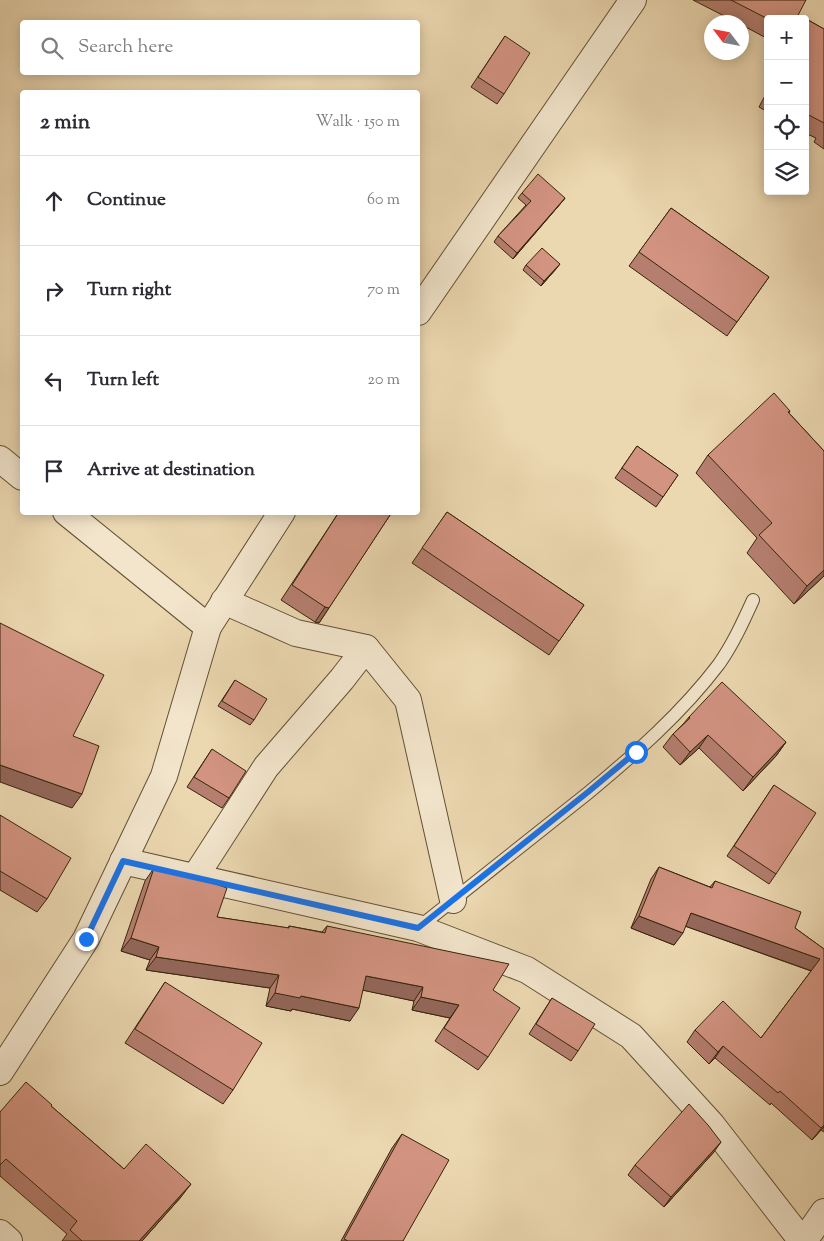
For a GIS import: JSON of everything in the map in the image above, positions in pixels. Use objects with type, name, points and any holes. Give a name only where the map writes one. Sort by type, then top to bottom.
[{"type":"street","points":[[420,309],[633,0]]},
{"type":"street","points":[[0,459],[20,475]]},
{"type":"street","points":[[70,515],[208,627]]},
{"type":"street","points":[[0,1072],[86,939],[164,776],[208,627],[280,515]]},
{"type":"street","points":[[224,601],[296,633],[366,648],[408,700],[453,900]]},
{"type":"street","points":[[195,877],[266,767],[342,679],[366,648]]},
{"type":"street","points":[[123,861],[418,928],[527,970],[631,1036],[712,1125],[803,1241],[824,1212]]},
{"type":"street","points":[[0,1233],[9,1241]]},
{"type":"lane","points":[[418,928],[614,772],[665,724],[695,693],[720,663],[739,632],[753,600]]},
{"type":"building","points":[[731,0],[806,0],[798,15],[764,15],[764,17]]},
{"type":"building","points":[[809,21],[824,29],[824,123],[809,115]]},
{"type":"building","points":[[505,36],[530,53],[504,94],[478,77]]},
{"type":"building","points":[[538,174],[565,198],[517,253],[498,236],[531,201],[522,193]]},
{"type":"building","points":[[671,208],[769,277],[737,322],[639,252]]},
{"type":"building","points":[[542,248],[560,264],[544,281],[526,265]]},
{"type":"building","points":[[774,393],[790,411],[788,412],[824,451],[824,570],[807,586],[759,535],[772,523],[708,455]]},
{"type":"building","points":[[637,446],[678,475],[663,497],[622,468]]},
{"type":"building","points":[[447,512],[584,605],[559,641],[422,548]]},
{"type":"building","points":[[337,515],[390,515],[329,608],[292,585]]},
{"type":"building","points":[[0,623],[104,675],[73,736],[99,746],[82,794],[0,765]]},
{"type":"building","points":[[235,680],[267,699],[254,720],[222,701]]},
{"type":"building","points":[[722,682],[786,742],[753,777],[708,735],[690,752],[673,734]]},
{"type":"building","points":[[212,749],[246,771],[229,798],[194,777]]},
{"type":"building","points":[[774,785],[816,813],[776,874],[734,846]]},
{"type":"building","points":[[0,815],[71,858],[47,899],[0,871]]},
{"type":"building","points":[[659,867],[712,888],[715,881],[801,912],[795,928],[824,949],[824,1125],[821,1128],[780,1091],[778,1093],[723,1046],[718,1052],[695,1030],[723,1001],[761,1038],[820,959],[691,913],[683,933],[639,916]]},
{"type":"building","points":[[154,868],[198,878],[227,888],[217,917],[289,928],[289,926],[325,933],[327,926],[509,964],[493,990],[520,1008],[488,1057],[444,1028],[459,1005],[421,997],[423,987],[366,976],[359,1008],[301,996],[300,998],[275,993],[279,975],[156,957],[159,947],[131,938]]},
{"type":"building","points":[[165,982],[262,1043],[233,1090],[135,1029]]},
{"type":"building","points":[[552,998],[595,1024],[578,1051],[536,1024]]},
{"type":"building","points":[[26,1082],[124,1169],[146,1144],[191,1184],[139,1241],[82,1241],[70,1230],[77,1221],[6,1159],[0,1165],[0,1112]]},
{"type":"building","points":[[689,1104],[721,1142],[671,1197],[635,1165]]},
{"type":"building","points":[[402,1134],[449,1160],[403,1241],[348,1241],[344,1239]]},
{"type":"route","points":[[86,939],[123,861],[418,928],[614,772],[636,752]]}]
